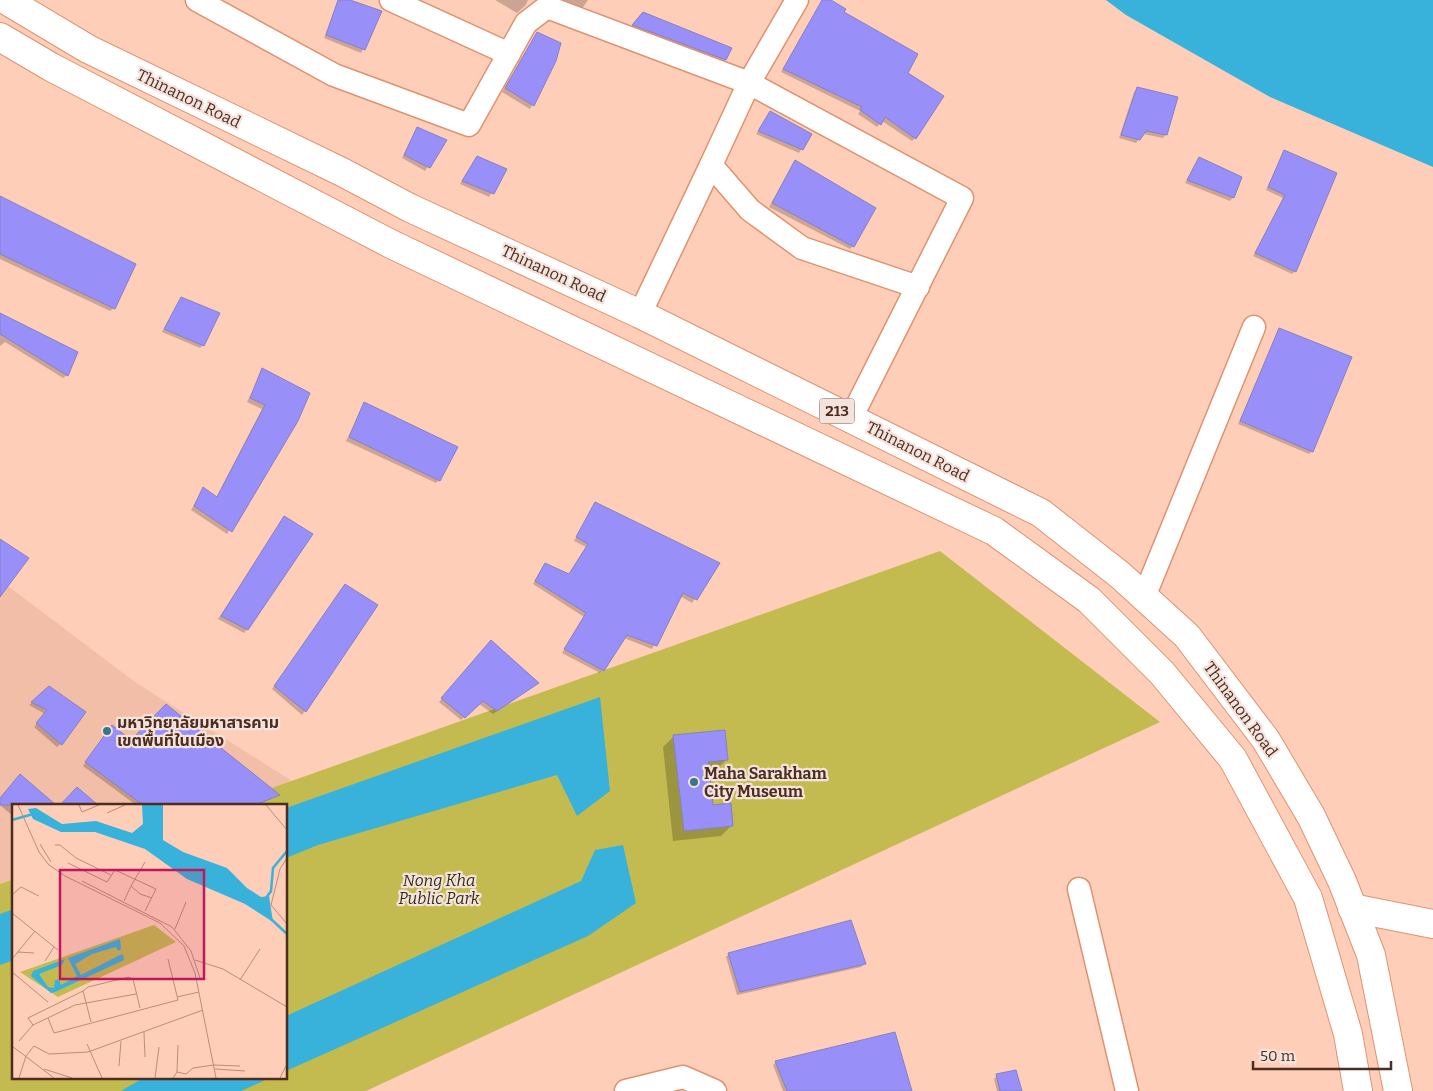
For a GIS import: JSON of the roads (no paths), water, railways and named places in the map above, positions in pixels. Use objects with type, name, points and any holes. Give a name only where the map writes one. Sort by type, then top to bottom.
[{"type":"main road","name":"Thinanon Road","points":[[6,0],[88,49],[342,172],[410,208],[640,314],[1041,513],[1120,575],[1187,636],[1266,740],[1311,816],[1371,955],[1398,1091]]},
{"type":"main road","name":"213","points":[[0,37],[52,68],[391,244],[994,531],[1088,600],[1162,673],[1233,759],[1308,898],[1348,1034],[1358,1091]]},
{"type":"main road","points":[[391,244],[410,208]]},
{"type":"main road","points":[[1352,908],[1433,924]]},
{"type":"street","points":[[197,0],[334,75],[469,125],[526,23],[547,7],[749,83],[962,198],[850,418]]},
{"type":"street","points":[[391,0],[509,54]]},
{"type":"street","points":[[640,314],[749,83],[797,0]]},
{"type":"street","points":[[711,165],[750,210],[802,248],[918,287]]},
{"type":"street","points":[[1144,597],[1254,327]]},
{"type":"street","points":[[1079,889],[1127,1091]]},
{"type":"street","points":[[626,1091],[683,1077],[715,1091]]},
{"type":"water","points":[[1106,0],[1433,0],[1433,167],[1270,97],[1126,15]]},
{"type":"water","points":[[600,697],[610,791],[577,816],[557,775],[318,845],[288,857],[288,807]]},
{"type":"water","points":[[623,845],[636,903],[588,936],[288,1070],[288,1015],[581,881],[595,850]]},
{"type":"water","points":[[12,910],[12,961],[0,965],[0,914]]},
{"type":"water","points":[[143,1078],[270,1078],[241,1091],[121,1091]]},
{"type":"place","name":"มหาวิทยาลัยมหาสารคาม เขตพื้นที่ในเมือง","points":[[107,731]]},
{"type":"place","name":"Maha Sarakham City Museum","points":[[694,782]]},
{"type":"park label","name":"Nong Kha Public Park","points":[[439,889]]}]
